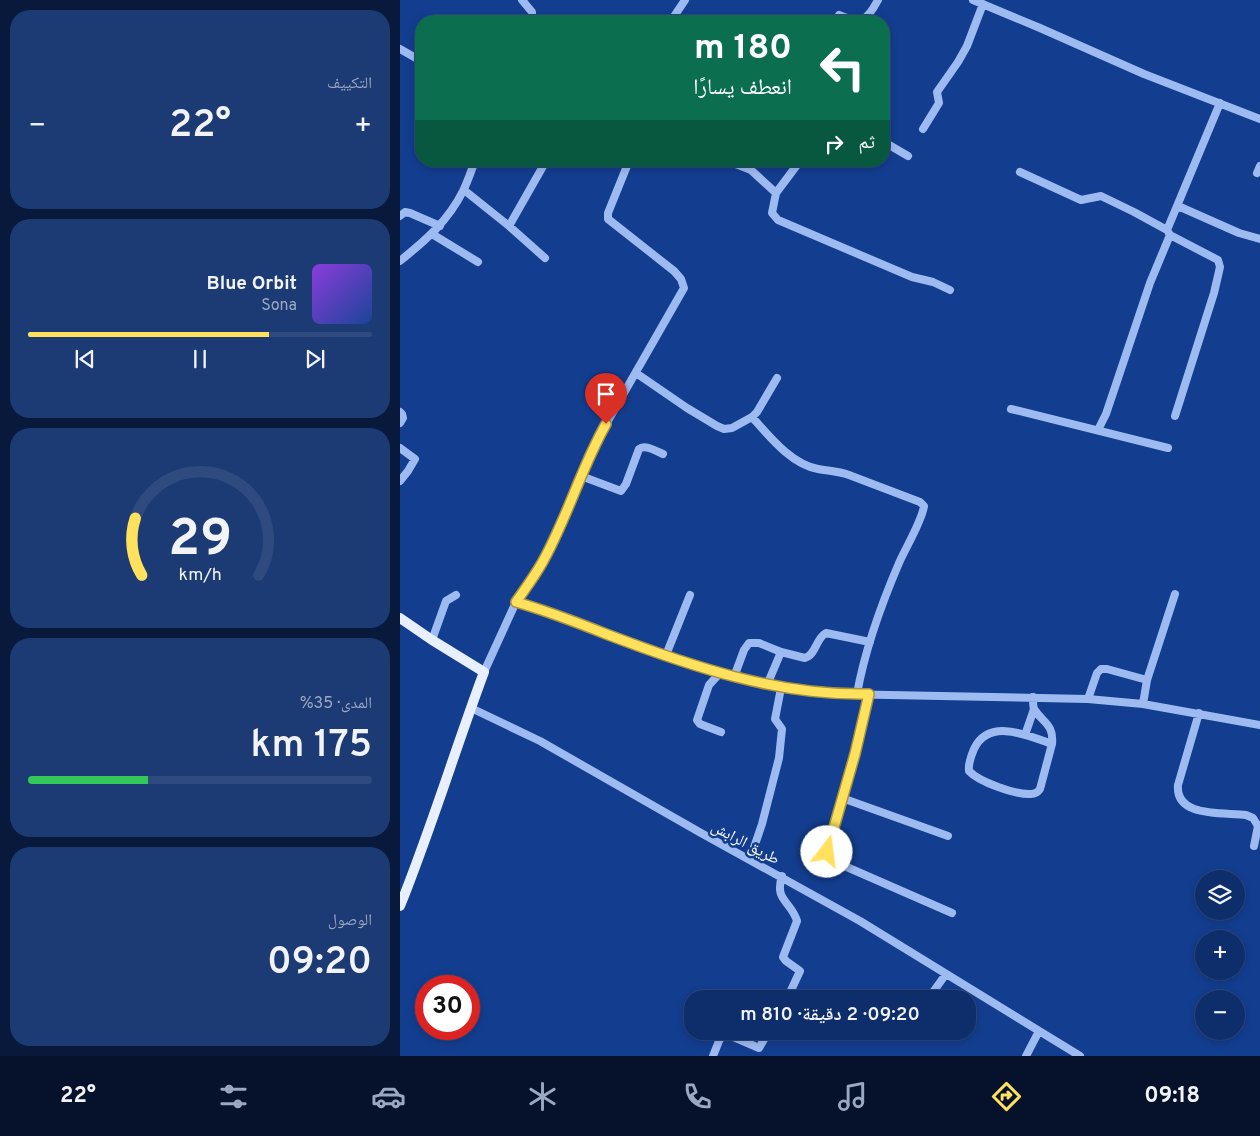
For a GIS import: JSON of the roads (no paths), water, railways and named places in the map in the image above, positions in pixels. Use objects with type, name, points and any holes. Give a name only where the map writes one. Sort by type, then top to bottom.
[{"type":"main road","points":[[400,906],[425,845],[484,672],[401,622]]},
{"type":"street","points":[[522,0],[532,12],[532,15]]},
{"type":"street","points":[[675,15],[685,0]]},
{"type":"street","points":[[868,15],[878,0]]},
{"type":"street","points":[[973,0],[1144,74],[1260,119]]},
{"type":"street","points":[[924,129],[939,103],[937,92],[967,46],[983,4]]},
{"type":"street","points":[[400,49],[415,58]]},
{"type":"street","points":[[1098,430],[1106,414],[1178,206],[1220,104]]},
{"type":"street","points":[[890,146],[908,156]]},
{"type":"street","points":[[400,261],[432,234],[452,211],[464,190],[473,167]]},
{"type":"street","points":[[509,226],[543,167]]},
{"type":"street","points":[[484,672],[516,602],[542,564],[589,454],[683,291],[682,279],[674,271],[608,219],[608,213],[627,167]]},
{"type":"street","points":[[750,167],[776,193]]},
{"type":"street","points":[[796,167],[776,193],[772,213],[778,220],[912,277],[933,282],[950,290]]},
{"type":"street","points":[[1020,172],[1081,200],[1101,196],[1134,212],[1218,260],[1220,267],[1214,293],[1175,416]]},
{"type":"street","points":[[464,190],[545,258]]},
{"type":"street","points":[[1178,206],[1239,233],[1260,239]]},
{"type":"street","points":[[400,216],[405,212],[410,212],[440,226]]},
{"type":"street","points":[[432,234],[478,262]]},
{"type":"street","points":[[636,372],[687,408],[724,429],[732,428],[752,417],[777,378]]},
{"type":"street","points":[[1011,409],[1168,448]]},
{"type":"street","points":[[400,412],[403,418],[400,423]]},
{"type":"street","points":[[752,417],[779,446],[794,458],[818,469],[838,471],[923,504],[923,511],[893,578],[870,642],[861,670],[857,694]]},
{"type":"street","points":[[581,476],[621,490],[626,484],[638,449],[644,446],[663,454]]},
{"type":"street","points":[[400,448],[415,459],[410,470],[400,481]]},
{"type":"street","points":[[1144,704],[1147,680],[1175,594]]},
{"type":"street","points":[[432,640],[446,601],[456,595]]},
{"type":"street","points":[[666,655],[690,596]]},
{"type":"street","points":[[516,602],[551,612],[720,673],[781,688],[857,694],[1088,699],[1144,704],[1260,725]]},
{"type":"street","points":[[734,677],[749,642],[759,643],[781,652],[808,658],[820,637],[826,633],[870,642]]},
{"type":"street","points":[[767,685],[781,652]]},
{"type":"street","points":[[1088,699],[1094,679],[1101,669],[1147,680]]},
{"type":"street","points":[[720,673],[709,685],[697,720],[700,724],[720,732]]},
{"type":"street","points":[[750,859],[779,758],[782,730],[775,719],[781,688]]},
{"type":"street","points":[[869,694],[855,754],[827,856],[952,913]]},
{"type":"street","points":[[1025,735],[1034,709],[1032,697]]},
{"type":"street","name":"طريق الرابش","points":[[471,708],[540,741],[701,833],[860,920],[1080,1056]]},
{"type":"street","points":[[1034,709],[1052,730],[1052,744],[1040,789],[1033,795],[1013,791],[973,776],[969,771],[968,766],[975,746],[984,737],[1003,731],[1011,731],[1052,744]]},
{"type":"street","points":[[1199,713],[1178,785],[1178,795],[1185,805],[1193,810],[1246,814],[1253,818],[1258,826],[1254,846]]},
{"type":"street","points":[[842,798],[948,836]]},
{"type":"street","points":[[782,876],[779,885],[780,893],[797,921],[783,957],[800,971],[791,990]]},
{"type":"street","points":[[934,990],[946,974]]},
{"type":"street","points":[[1026,1056],[1040,1031]]},
{"type":"street","points":[[713,1056],[720,1040]]},
{"type":"street","points":[[740,1040],[759,1048],[764,1040]]}]
